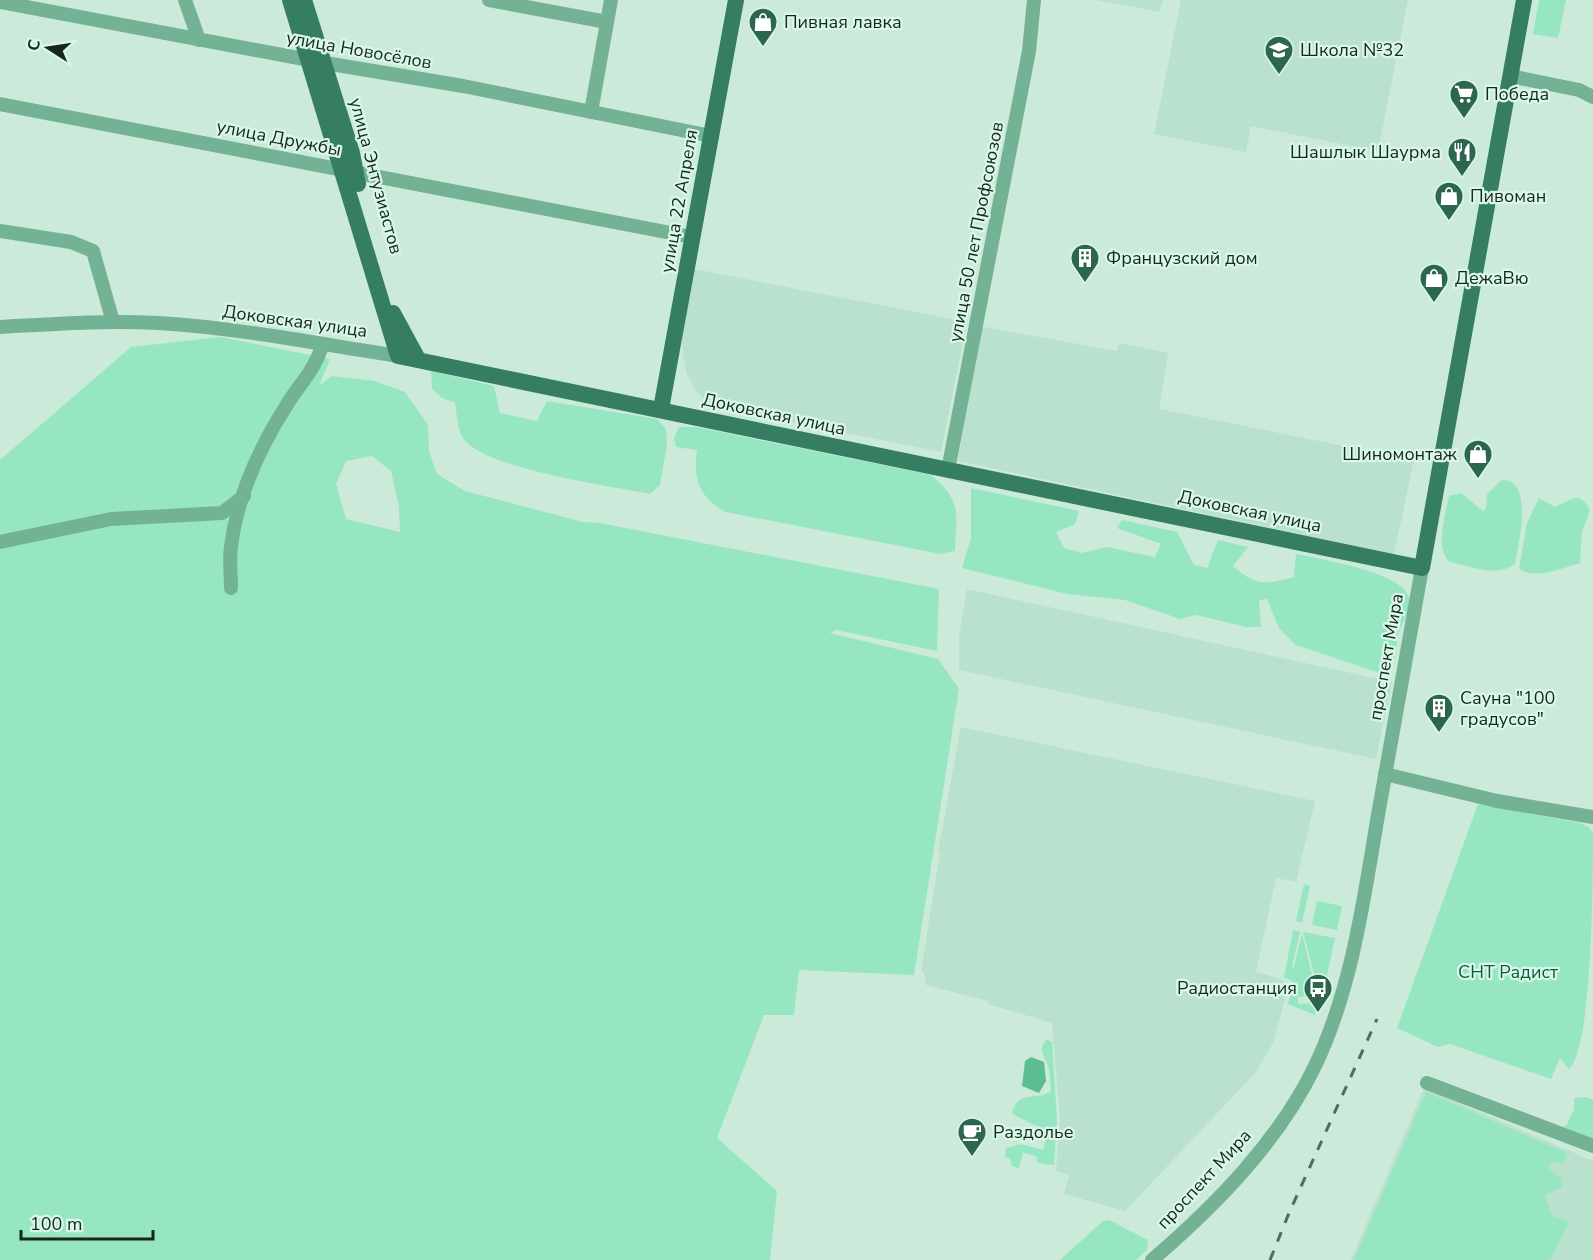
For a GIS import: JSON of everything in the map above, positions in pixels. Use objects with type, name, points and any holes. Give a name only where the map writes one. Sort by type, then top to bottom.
[{"type":"main road","name":"улица Энтузиастов","points":[[291,0],[318,62],[352,153],[349,170],[398,356]]},
{"type":"main road","name":"улица Энтузиастов","points":[[304,0],[318,62]]},
{"type":"main road","name":"улица 22 Апреля","points":[[661,409],[736,0]]},
{"type":"main road","name":"проспект Мира","points":[[1422,568],[1524,0]]},
{"type":"main road","name":"улица Энтузиастов","points":[[349,170],[396,321],[418,360]]},
{"type":"main road","name":"Доковская улица","points":[[398,356],[1422,568]]},
{"type":"street","points":[[185,0],[199,40]]},
{"type":"street","points":[[489,0],[607,22]]},
{"type":"street","points":[[591,112],[611,0]]},
{"type":"street","name":"улица 50 лет Профсоюзов","points":[[948,470],[1029,51],[1034,0]]},
{"type":"street","name":"улица Новосёлов","points":[[0,2],[318,62],[463,86],[711,136]]},
{"type":"street","points":[[1510,76],[1579,90],[1593,97]]},
{"type":"street","name":"улица Дружбы","points":[[0,104],[692,237]]},
{"type":"street","points":[[0,231],[71,242],[93,251],[113,322]]},
{"type":"street","name":"Доковская улица","points":[[0,327],[113,322],[206,328],[398,356]]},
{"type":"street","points":[[231,588],[230,549],[243,496],[263,445],[290,400],[315,368],[323,344]]},
{"type":"street","points":[[0,542],[111,519],[222,513],[243,496]]},
{"type":"street","name":"проспект Мира","points":[[1152,1260],[1249,1164],[1273,1133],[1315,1066],[1331,1024],[1355,939],[1422,568]]},
{"type":"street","points":[[1385,774],[1486,798],[1593,816]]},
{"type":"street","points":[[1427,1083],[1593,1146]]},
{"type":"shaded area","points":[[1096,0],[1163,0],[1160,12]]},
{"type":"shaded area","name":"Школа №32","points":[[1181,0],[1408,0],[1378,151],[1251,126],[1246,152],[1154,134]]},
{"type":"shaded area","points":[[694,269],[967,322],[941,452],[711,406],[697,392],[687,374],[683,357],[682,341]]},
{"type":"shaded area","points":[[979,326],[1117,351],[1119,343],[1168,353],[1159,409],[1414,460],[1394,554],[958,461]]},
{"type":"shaded area","points":[[967,589],[1392,682],[1376,759],[959,670],[959,638]]},
{"type":"shaded area","points":[[961,727],[1315,801],[1296,882],[1276,878],[1256,972],[1278,978],[1289,984],[1273,1043],[1256,1072],[1125,1211],[1064,1194],[1069,1175],[1056,1171],[1060,1120],[1052,1023],[988,1004],[988,1001],[926,985],[924,972],[921,972],[940,853],[938,852]]},
{"type":"shaded area","points":[[1031,1057],[1044,1062],[1046,1081],[1039,1093],[1022,1086],[1025,1061]]},
{"type":"shaded area","points":[[1424,1088],[1593,1161],[1593,1260],[1351,1260]]},
{"type":"green space","points":[[1539,0],[1566,0],[1558,38],[1533,34]]},
{"type":"green space","points":[[221,337],[330,359],[319,386],[332,376],[375,381],[405,392],[428,425],[429,452],[437,474],[465,491],[583,522],[600,523],[939,589],[937,651],[836,630],[830,633],[938,659],[959,689],[914,975],[799,970],[794,1015],[764,1015],[717,1138],[777,1191],[770,1260],[0,1260],[0,460],[131,347]],"holes":[[[372,456],[391,471],[399,507],[400,532],[346,519],[336,484],[346,461]]]},
{"type":"green space","points":[[431,371],[494,386],[500,413],[537,421],[547,401],[657,419],[666,429],[667,444],[660,485],[650,494],[549,475],[495,459],[475,449],[463,438],[458,426],[455,403],[442,398],[432,389]]},
{"type":"green space","points":[[679,427],[696,427],[931,475],[953,501],[956,517],[955,551],[941,554],[726,512],[717,507],[700,487],[696,470],[697,450],[676,447],[674,438]]},
{"type":"green space","points":[[1502,480],[1512,483],[1518,490],[1521,502],[1521,529],[1515,564],[1492,571],[1450,562],[1445,556],[1442,540],[1449,496],[1461,493],[1483,511],[1486,509],[1487,494]]},
{"type":"green space","points":[[971,488],[1079,511],[1075,524],[1056,532],[1064,548],[1082,553],[1107,547],[1155,557],[1161,544],[1117,528],[1122,520],[1177,532],[1194,565],[1207,568],[1218,540],[1248,547],[1233,566],[1255,581],[1268,582],[1294,577],[1296,554],[1341,563],[1377,574],[1404,589],[1410,603],[1407,616],[1399,632],[1390,670],[1386,675],[1296,645],[1279,628],[1267,599],[1259,600],[1261,627],[1246,627],[1196,615],[1180,619],[1125,600],[1067,594],[962,568],[971,538]]},
{"type":"green space","points":[[1539,498],[1555,507],[1578,498],[1590,510],[1582,532],[1580,563],[1541,573],[1519,569],[1527,523]]},
{"type":"green space","name":"СНТ Радист","points":[[1478,804],[1580,823],[1590,828],[1593,833],[1590,959],[1583,1029],[1577,1054],[1569,1069],[1560,1058],[1551,1079],[1450,1044],[1438,1047],[1397,1028]]},
{"type":"green space","points":[[1304,884],[1310,886],[1302,923],[1296,921]]},
{"type":"green space","points":[[1317,901],[1342,906],[1337,930],[1312,925]]},
{"type":"green space","points":[[1293,930],[1300,932],[1292,967],[1294,967],[1302,933],[1317,996],[1298,997],[1298,1004],[1317,1003],[1315,1015],[1288,1004],[1293,982],[1284,977]]},
{"type":"green space","points":[[1303,932],[1335,938],[1323,995],[1320,995]]},
{"type":"green space","points":[[1046,1039],[1052,1042],[1057,1120],[1054,1165],[1038,1163],[1036,1156],[1023,1153],[1019,1168],[1012,1166],[1010,1159],[1005,1157],[1006,1148],[1021,1144],[1043,1150],[1046,1138],[1045,1130],[1012,1114],[1018,1101],[1023,1098],[1040,1096],[1051,1091],[1049,1068],[1041,1049]]},
{"type":"green space","points":[[1426,1092],[1567,1153],[1563,1163],[1552,1161],[1548,1168],[1561,1178],[1562,1187],[1545,1195],[1552,1216],[1569,1221],[1552,1257],[1547,1260],[1354,1260]]},
{"type":"green space","points":[[1585,1097],[1593,1100],[1593,1142],[1561,1127],[1566,1126],[1574,1110],[1574,1098]]},
{"type":"green space","points":[[1109,1220],[1148,1240],[1147,1250],[1136,1260],[1060,1260],[1103,1221]]},
{"type":"railway","points":[[1270,1260],[1377,1019]]},
{"type":"place","name":"Пивная лавка","points":[[763,48]]},
{"type":"place","name":"Школа №32","points":[[1279,76]]},
{"type":"place","name":"Победа","points":[[1464,120]]},
{"type":"place","name":"Шашлык Шаурма","points":[[1462,178]]},
{"type":"place","name":"Пивоман","points":[[1449,222]]},
{"type":"place","name":"Французский дом","points":[[1085,284]]},
{"type":"place","name":"ДежаВю","points":[[1434,304]]},
{"type":"place","name":"Шиномонтаж","points":[[1478,480]]},
{"type":"place","name":"Сауна \"100 градусов\"","points":[[1439,734]]},
{"type":"place","name":"Радиостанция","points":[[1318,1014]]},
{"type":"place","name":"Раздолье","points":[[972,1158]]}]
